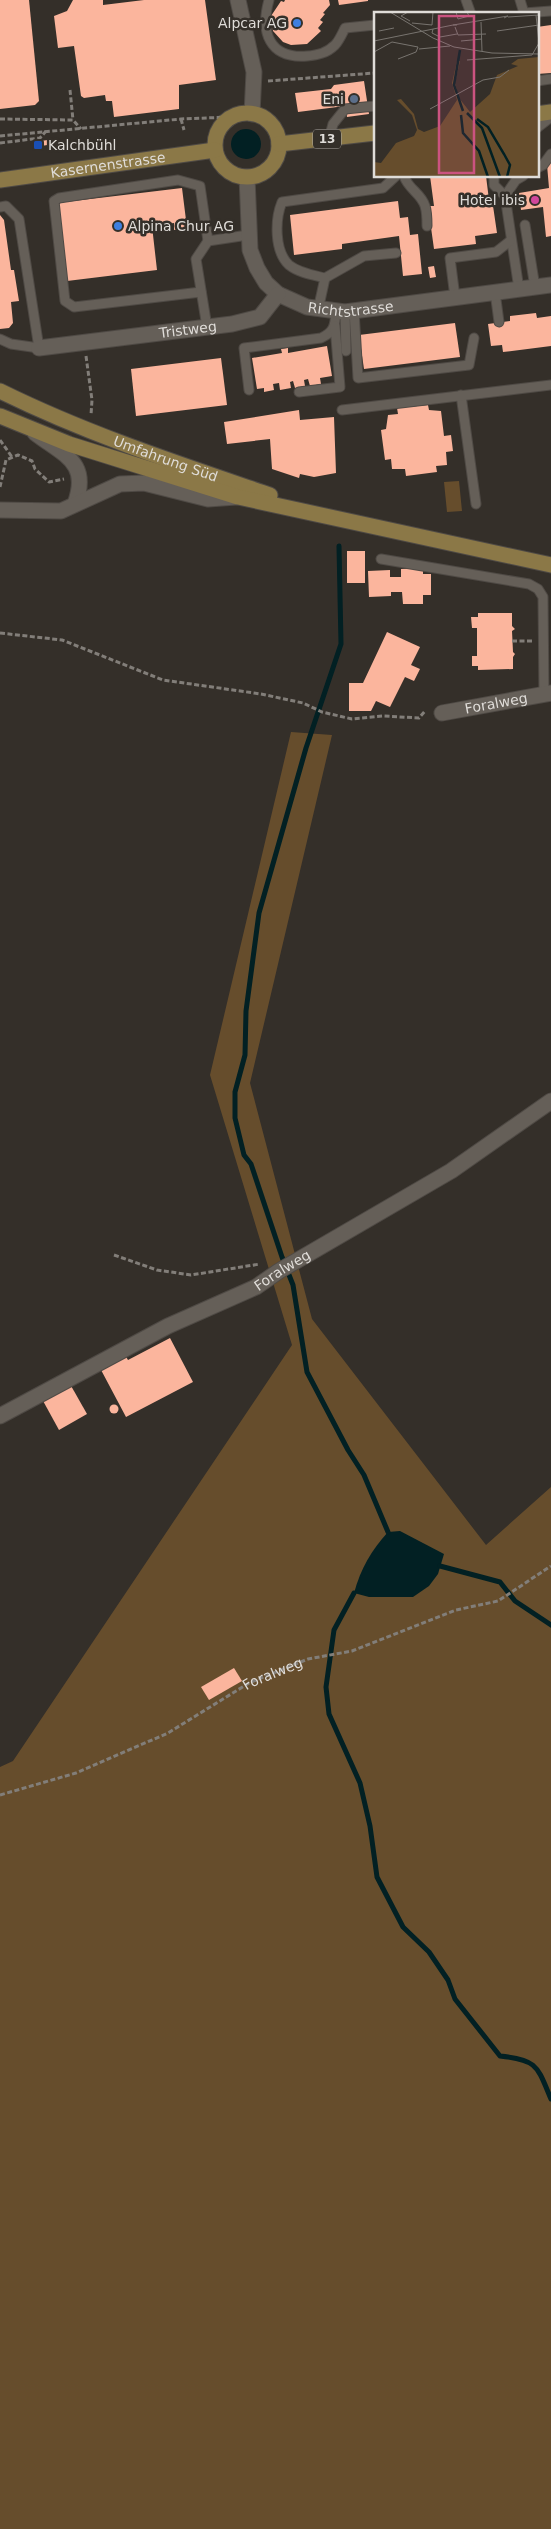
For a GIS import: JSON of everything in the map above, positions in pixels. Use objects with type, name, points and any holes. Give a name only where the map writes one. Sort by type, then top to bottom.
[{"type":"main road","points":[[538,114],[551,112]]},
{"type":"main road","points":[[241,114],[252,114],[263,117],[271,124],[277,133],[279,144],[278,154],[270,167],[257,176],[247,177],[230,172],[218,159],[215,150],[218,132],[231,117],[241,114]]},
{"type":"main road","name":"13","points":[[279,144],[374,133]]},
{"type":"main road","name":"Kasernenstrasse","points":[[0,180],[215,150]]},
{"type":"main road","name":"Umfahrung Süd","points":[[0,391],[36,409],[153,456],[334,516]]},
{"type":"main road","name":"Umfahrung Süd","points":[[0,416],[69,444],[238,497],[334,516],[465,548],[551,565]]},
{"type":"street","points":[[238,0],[254,72],[252,114]]},
{"type":"street","name":"Richtstrasse","points":[[247,177],[248,235],[250,250],[257,268],[266,283],[278,294],[307,307],[343,315],[455,297],[551,285]]},
{"type":"street","name":"Tristweg","points":[[39,348],[207,327],[260,317],[278,294]]},
{"type":"street","points":[[32,430],[77,466],[81,488],[75,504]]},
{"type":"street","points":[[0,510],[61,512],[120,484],[144,483],[208,499],[238,497]]},
{"type":"street","name":"Foralweg","points":[[442,713],[547,693]]},
{"type":"street","name":"Foralweg","points":[[0,1416],[168,1326],[256,1288],[279,1271],[451,1171],[551,1101]]},
{"type":"lane","points":[[269,0],[266,11],[267,30],[273,46],[280,53],[298,57],[321,55],[335,45],[345,28],[374,25]]},
{"type":"lane","points":[[466,0],[470,12]]},
{"type":"lane","points":[[538,12],[551,11]]},
{"type":"lane","points":[[538,81],[551,80]]},
{"type":"lane","points":[[329,139],[333,124],[345,109],[374,106]]},
{"type":"lane","points":[[538,127],[551,117]]},
{"type":"lane","points":[[538,168],[543,165],[551,154]]},
{"type":"lane","points":[[394,178],[383,188],[282,202],[277,213],[277,231],[280,247],[288,264],[301,272],[326,278],[364,256],[396,253]]},
{"type":"lane","points":[[405,178],[407,186],[418,194],[425,205],[427,226]]},
{"type":"lane","points":[[494,178],[494,185],[504,196],[510,241],[513,248],[520,289]]},
{"type":"lane","points":[[504,196],[520,178]]},
{"type":"lane","points":[[201,292],[74,307],[65,301],[54,201],[59,198],[178,180],[200,186],[208,241],[196,259],[207,327]]},
{"type":"lane","points":[[0,207],[6,206],[19,219],[39,348],[11,344],[0,339]]},
{"type":"lane","points":[[525,225],[535,287]]},
{"type":"lane","points":[[208,241],[248,235]]},
{"type":"lane","points":[[455,297],[450,258],[496,252],[510,241]]},
{"type":"lane","points":[[318,310],[326,278]]},
{"type":"lane","points":[[495,292],[499,322]]},
{"type":"lane","points":[[343,315],[358,378],[469,365],[474,338]]},
{"type":"lane","points":[[343,315],[346,351]]},
{"type":"lane","points":[[249,390],[244,348],[321,338],[330,334],[343,315]]},
{"type":"lane","points":[[299,392],[340,387],[343,315]]},
{"type":"lane","points":[[342,410],[551,385]]},
{"type":"lane","points":[[462,395],[476,504]]},
{"type":"lane","points":[[381,559],[529,584],[538,589],[543,597],[543,642],[547,693]]},
{"type":"path","points":[[268,82],[374,73]]},
{"type":"path","points":[[70,90],[73,120],[81,130]]},
{"type":"path","points":[[0,136],[46,131],[81,130],[181,119],[231,117]]},
{"type":"path","points":[[0,119],[73,120]]},
{"type":"path","points":[[181,119],[184,130]]},
{"type":"path","points":[[0,143],[40,138],[46,131]]},
{"type":"path","points":[[84,343],[92,400],[91,415]]},
{"type":"path","points":[[0,440],[12,456]]},
{"type":"path","points":[[0,487],[6,460],[12,456],[24,456],[32,461],[41,476],[50,482],[67,478]]},
{"type":"path","points":[[0,633],[62,640],[163,680],[261,694],[352,719],[383,716],[418,718],[425,710]]},
{"type":"path","points":[[512,641],[543,642]]},
{"type":"path","points":[[114,1256],[157,1270],[191,1274],[262,1264],[279,1271]]},
{"type":"path","name":"Foralweg","points":[[0,1795],[76,1772],[158,1737],[249,1683],[318,1657],[352,1651],[456,1610],[499,1600],[551,1566]]},
{"type":"shaded area","points":[[459,481],[462,511],[447,512],[444,482]]},
{"type":"shaded area","points":[[291,732],[332,735],[250,1083],[312,1319],[486,1545],[551,1487],[551,2529],[0,2529],[0,1767],[13,1761],[292,1345],[210,1075]]},
{"type":"water","points":[[246,129],[257,133],[261,144],[257,155],[246,159],[235,155],[231,144],[235,133]]},
{"type":"water","points":[[400,1531],[444,1554],[438,1574],[429,1586],[413,1597],[369,1597],[354,1593],[363,1568],[376,1546],[388,1532]]},
{"type":"building","points":[[0,0],[29,0],[39,101],[35,105],[0,109]]},
{"type":"building","points":[[73,0],[103,0],[103,5],[144,0],[205,0],[216,80],[179,85],[179,109],[114,117],[112,101],[106,101],[105,95],[84,98],[81,96],[74,46],[58,48],[54,16],[67,11]]},
{"type":"building","name":"Alpcar AG","points":[[285,0],[329,0],[330,5],[320,20],[323,22],[318,28],[321,31],[307,44],[291,45],[283,42],[273,31],[271,16],[281,1],[284,2]]},
{"type":"building","points":[[338,0],[368,0],[368,1],[339,5]]},
{"type":"building","points":[[551,25],[551,73],[538,74],[538,27]]},
{"type":"building","points":[[364,81],[369,114],[347,117],[345,106],[298,112],[295,93],[331,89],[334,85]]},
{"type":"building","points":[[54,139],[54,144],[41,146],[41,141]]},
{"type":"building","name":"Hotel ibis","points":[[551,152],[551,236],[546,237],[543,207],[521,210],[519,193],[549,188],[546,153]]},
{"type":"building","points":[[430,178],[486,178],[489,200],[492,199],[497,233],[475,236],[476,244],[434,249],[428,206],[434,206]]},
{"type":"building","points":[[182,188],[187,228],[174,230],[174,223],[152,226],[157,270],[67,281],[57,203]]},
{"type":"building","points":[[398,201],[400,218],[408,217],[410,235],[418,234],[422,274],[403,276],[399,236],[342,244],[342,249],[294,255],[290,215]]},
{"type":"building","points":[[0,215],[4,220],[11,270],[14,270],[19,301],[11,302],[13,323],[9,328],[0,329]]},
{"type":"building","points":[[434,266],[436,277],[430,278],[428,267]]},
{"type":"building","points":[[536,313],[537,318],[551,316],[551,346],[503,352],[502,345],[491,346],[488,324],[510,321],[510,316]]},
{"type":"building","points":[[455,323],[460,357],[364,369],[359,335]]},
{"type":"building","points":[[327,346],[332,376],[320,378],[321,384],[310,386],[308,379],[304,380],[305,386],[295,388],[293,381],[290,382],[291,388],[280,390],[279,383],[273,384],[274,390],[264,392],[264,388],[257,389],[252,358],[282,353],[281,349],[288,348],[288,353]]},
{"type":"building","points":[[221,358],[227,405],[136,416],[131,369]]},
{"type":"building","points":[[428,405],[429,410],[441,411],[444,436],[451,435],[453,451],[446,452],[447,465],[436,466],[437,472],[406,476],[405,469],[392,469],[391,459],[385,460],[381,430],[386,429],[388,415],[398,414],[397,408]]},
{"type":"building","points":[[299,410],[300,420],[334,417],[336,473],[314,477],[300,474],[299,478],[272,469],[270,439],[227,444],[224,422]]},
{"type":"building","points":[[347,551],[365,551],[365,583],[347,583]]},
{"type":"building","points":[[423,568],[423,574],[431,574],[431,595],[423,595],[423,604],[403,604],[402,592],[391,592],[391,596],[369,597],[368,571],[390,570],[390,577],[401,577],[401,569]]},
{"type":"building","points":[[478,613],[512,613],[512,626],[515,629],[512,631],[513,652],[515,654],[513,657],[513,669],[478,670],[478,666],[472,666],[472,656],[477,656],[477,628],[472,628],[471,617],[478,617]]},
{"type":"building","points":[[387,632],[420,647],[411,665],[420,669],[414,681],[405,677],[390,707],[376,701],[371,711],[349,711],[349,683],[363,683]]},
{"type":"building","points":[[170,1338],[193,1382],[126,1417],[100,1368],[125,1355],[128,1360]]},
{"type":"building","points":[[70,1384],[87,1414],[59,1430],[42,1399]]},
{"type":"building","points":[[114,1405],[118,1409],[114,1413],[110,1409]]},
{"type":"building","points":[[234,1668],[242,1681],[209,1700],[201,1687]]},
{"type":"waterway","points":[[339,546],[341,644],[306,748],[259,913],[246,1011],[245,1055],[235,1092],[235,1118],[244,1155],[251,1164],[293,1285],[307,1372],[348,1450],[364,1475],[388,1532]]},
{"type":"waterway","points":[[440,1566],[500,1582],[515,1601],[551,1625]]},
{"type":"waterway","points":[[354,1593],[334,1630],[326,1687],[329,1714],[360,1783],[370,1826],[377,1877],[403,1927],[429,1952],[448,1980],[455,1999],[500,2056],[522,2060],[529,2063],[539,2072],[551,2099]]},
{"type":"place","name":"Alpcar AG","points":[[297,23]]},
{"type":"place","name":"Eni","points":[[354,99]]},
{"type":"place","name":"Kalchbühl","points":[[38,145]]},
{"type":"place","name":"Hotel ibis","points":[[535,200]]},
{"type":"place","name":"Alpina Chur AG","points":[[118,226]]}]
